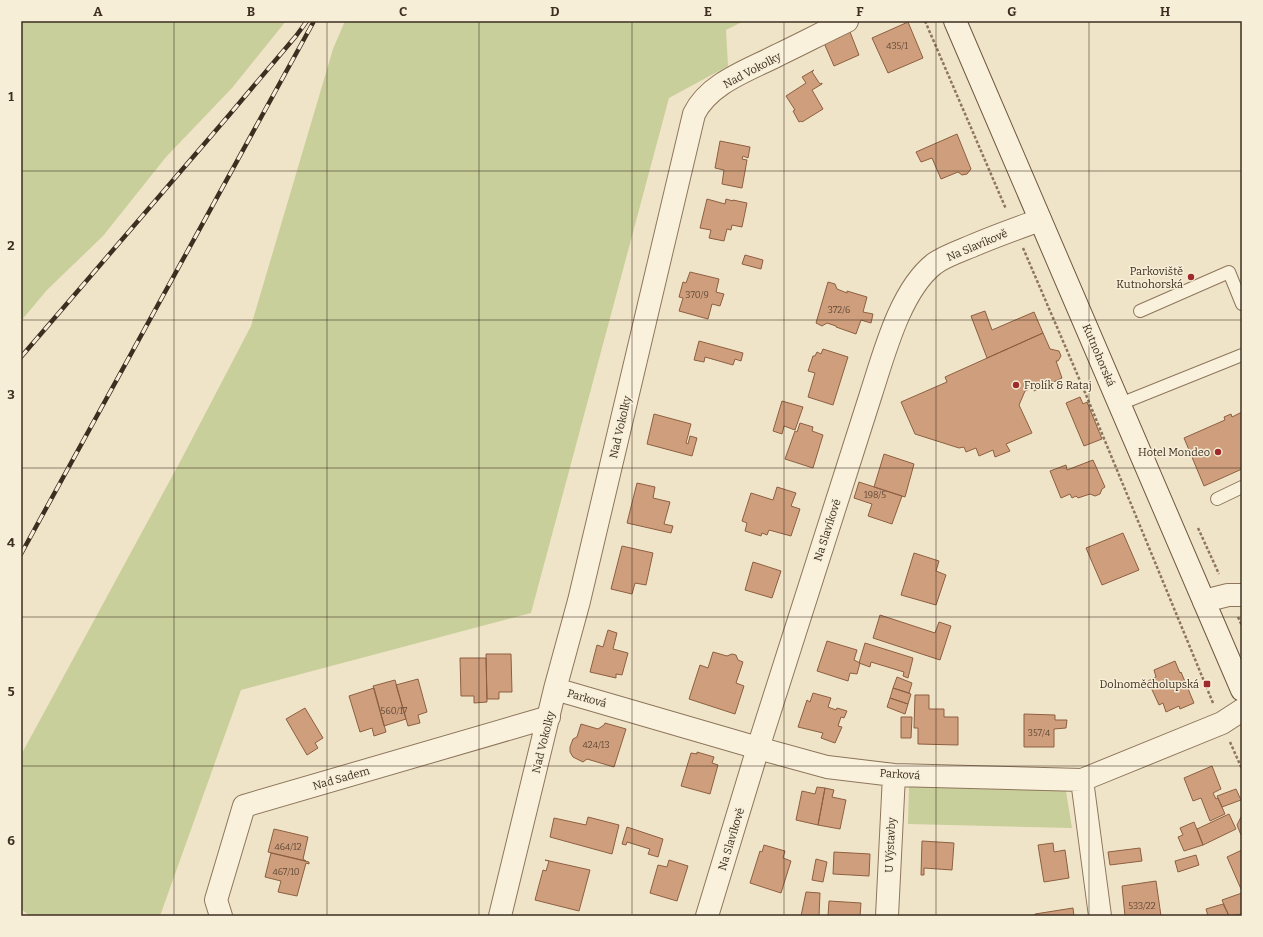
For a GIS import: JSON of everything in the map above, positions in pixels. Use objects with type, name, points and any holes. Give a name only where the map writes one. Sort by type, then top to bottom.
[{"type":"street","name":"Nad Vokolky","points":[[500,916],[555,689],[579,601],[694,114],[699,104],[706,96],[729,80],[847,21]]},
{"type":"street","name":"Kutnohorská","points":[[955,21],[1242,690]]},
{"type":"street","name":"Na Slavíkově","points":[[707,916],[758,748],[888,341],[904,304],[915,285],[936,263],[958,252],[1040,220]]},
{"type":"street","points":[[1204,601],[1235,595]]},
{"type":"street","name":"Parková","points":[[555,689],[827,767],[894,775],[1082,780],[1222,723],[1242,710]]},
{"type":"street","name":"Nad Sadem","points":[[221,916],[216,900],[244,806],[548,717]]},
{"type":"street","name":"U Výstavby","points":[[887,916],[894,775]]},
{"type":"street","points":[[1082,780],[1100,916]]},
{"type":"lane","points":[[1140,311],[1229,272],[1242,304]]},
{"type":"lane","points":[[1120,404],[1242,354]]},
{"type":"lane","points":[[1217,499],[1242,487]]},
{"type":"path","points":[[925,21],[1084,390],[1242,770]]},
{"type":"path","points":[[1197,525],[1235,595],[1242,626]]},
{"type":"green space","points":[[21,21],[286,21],[232,88],[166,157],[103,236],[47,290],[21,321]]},
{"type":"green space","points":[[345,21],[744,21],[726,30],[728,66],[669,98],[531,613],[241,690],[160,916],[30,916],[21,909],[21,755],[181,460],[251,326],[333,49]]},
{"type":"green space","points":[[1065,785],[1072,828],[908,824],[909,787]]},
{"type":"building","points":[[908,22],[923,58],[888,73],[872,38]]},
{"type":"building","points":[[850,32],[859,55],[834,66],[824,43]]},
{"type":"building","points":[[814,70],[812,72],[820,84],[822,84],[812,90],[823,109],[802,122],[799,122],[793,111],[795,110],[786,96],[806,83],[802,77]]},
{"type":"building","points":[[957,134],[971,169],[967,174],[962,175],[958,172],[941,179],[932,158],[921,162],[916,152]]},
{"type":"building","points":[[720,141],[750,147],[748,158],[743,156],[742,159],[747,160],[742,188],[722,184],[724,170],[715,168]]},
{"type":"building","points":[[707,199],[725,204],[726,199],[747,203],[742,227],[732,225],[731,230],[727,229],[724,241],[709,238],[711,230],[700,228]]},
{"type":"building","points":[[745,255],[763,260],[761,269],[742,264]]},
{"type":"building","points":[[690,272],[719,279],[716,292],[724,294],[720,306],[712,304],[708,319],[679,311],[683,298],[679,297],[683,282],[686,283]]},
{"type":"building","points":[[828,282],[835,284],[837,289],[847,293],[847,291],[867,297],[863,312],[873,314],[871,323],[861,320],[856,334],[827,323],[822,326],[816,323]]},
{"type":"building","points":[[985,311],[992,330],[1034,312],[1043,333],[987,358],[971,316]]},
{"type":"building","points":[[1043,333],[1050,349],[1059,351],[1061,356],[1058,361],[1056,361],[1062,378],[1034,391],[1033,388],[1025,391],[1019,405],[1032,433],[1006,444],[1010,451],[995,457],[993,450],[979,456],[976,448],[966,452],[964,447],[959,448],[915,434],[901,402],[947,382],[945,377]]},
{"type":"building","points":[[699,341],[743,353],[741,361],[735,359],[733,365],[705,357],[704,362],[694,360]]},
{"type":"building","points":[[823,349],[848,357],[833,405],[808,397],[815,373],[808,371],[813,356],[815,356],[817,352],[821,354]]},
{"type":"building","points":[[1080,397],[1083,404],[1087,402],[1102,439],[1084,446],[1066,403]]},
{"type":"building","points":[[782,401],[803,407],[795,430],[784,426],[782,434],[773,431]]},
{"type":"building","points":[[1242,412],[1242,469],[1204,486],[1184,438],[1225,420],[1224,417],[1231,414],[1232,417]]},
{"type":"building","points":[[654,414],[691,424],[686,443],[688,444],[690,436],[697,438],[692,456],[647,444]]},
{"type":"building","points":[[800,423],[813,427],[812,431],[823,435],[813,468],[785,459],[795,431],[797,432]]},
{"type":"building","points":[[884,454],[914,464],[905,497],[874,487]]},
{"type":"building","points":[[1093,460],[1105,487],[1102,489],[1100,494],[1095,496],[1090,494],[1078,498],[1076,496],[1072,498],[1070,494],[1061,498],[1050,471],[1066,465],[1067,470]]},
{"type":"building","points":[[859,482],[902,496],[892,524],[868,516],[872,504],[854,498]]},
{"type":"building","points":[[637,483],[655,487],[653,498],[670,502],[664,524],[673,526],[671,533],[627,523]]},
{"type":"building","points":[[777,487],[796,493],[791,506],[800,509],[791,536],[769,530],[767,535],[762,533],[761,536],[745,531],[747,523],[742,521],[751,493],[773,500]]},
{"type":"building","points":[[1123,533],[1139,570],[1102,585],[1086,548]]},
{"type":"building","points":[[622,546],[653,553],[646,585],[635,583],[632,594],[611,589]]},
{"type":"building","points":[[914,553],[939,561],[936,571],[946,575],[936,605],[901,595]]},
{"type":"building","points":[[753,562],[781,571],[772,598],[745,590]]},
{"type":"building","points":[[880,615],[935,633],[939,622],[951,626],[940,660],[873,638]]},
{"type":"building","points":[[608,630],[617,633],[613,649],[628,653],[622,675],[616,674],[616,678],[590,672],[597,645],[603,647]]},
{"type":"building","points":[[827,641],[857,650],[854,660],[860,663],[857,674],[850,673],[848,681],[817,671]]},
{"type":"building","points":[[865,643],[913,658],[908,678],[903,676],[904,672],[871,662],[870,667],[859,663]]},
{"type":"building","points":[[713,652],[727,656],[732,654],[736,655],[738,660],[743,662],[736,683],[744,686],[735,714],[689,699],[700,665],[708,668]]},
{"type":"building","points":[[486,654],[511,654],[512,692],[499,692],[499,699],[487,699]]},
{"type":"building","points":[[460,658],[486,658],[487,702],[474,703],[474,696],[461,696]]},
{"type":"building","points":[[1175,661],[1194,703],[1180,709],[1179,706],[1166,712],[1163,703],[1159,705],[1148,681],[1156,677],[1154,670]]},
{"type":"building","points":[[897,677],[912,683],[909,693],[893,688]]},
{"type":"building","points":[[418,679],[427,712],[418,715],[420,723],[408,726],[396,685]]},
{"type":"building","points":[[395,680],[406,719],[384,726],[373,686]]},
{"type":"building","points":[[374,688],[386,732],[374,736],[372,728],[360,732],[349,696]]},
{"type":"building","points":[[893,688],[911,694],[908,704],[890,698]]},
{"type":"building","points":[[813,693],[831,698],[828,707],[836,710],[837,708],[847,711],[844,718],[841,717],[838,726],[842,727],[835,743],[821,738],[823,733],[798,727],[807,700],[810,702]]},
{"type":"building","points":[[915,695],[929,695],[929,709],[944,709],[944,717],[958,717],[958,745],[918,744],[918,728],[914,728]]},
{"type":"building","points":[[890,698],[908,704],[905,714],[887,707]]},
{"type":"building","points":[[305,708],[323,738],[315,743],[318,748],[307,755],[286,719]]},
{"type":"building","points":[[1024,714],[1055,715],[1055,720],[1067,720],[1066,728],[1054,729],[1054,747],[1024,747]]},
{"type":"building","points":[[901,717],[912,717],[911,738],[901,738]]},
{"type":"building","points":[[605,723],[626,729],[614,767],[587,759],[583,762],[573,757],[570,752],[570,747],[573,739],[577,737],[581,724],[598,729]]},
{"type":"building","points":[[697,752],[714,757],[712,763],[718,765],[710,794],[681,786],[691,753],[697,754]]},
{"type":"building","points":[[1212,766],[1221,789],[1213,793],[1216,799],[1218,798],[1225,814],[1210,821],[1201,798],[1193,801],[1184,778]]},
{"type":"building","points":[[817,787],[825,788],[818,825],[796,820],[802,791],[815,794]]},
{"type":"building","points":[[825,788],[834,790],[832,797],[846,800],[840,829],[818,825]]},
{"type":"building","points":[[1236,789],[1241,800],[1222,807],[1217,796]]},
{"type":"building","points":[[1229,814],[1236,829],[1203,845],[1197,829]]},
{"type":"building","points":[[1242,815],[1242,835],[1241,835],[1237,825]]},
{"type":"building","points":[[588,817],[619,825],[612,854],[550,837],[554,818],[586,825]]},
{"type":"building","points":[[1194,822],[1203,845],[1184,851],[1178,837],[1183,835],[1180,828]]},
{"type":"building","points":[[627,827],[663,839],[658,857],[648,854],[650,849],[627,842],[626,845],[622,844]]},
{"type":"building","points":[[274,829],[308,837],[303,859],[306,861],[268,852]]},
{"type":"building","points":[[922,841],[954,843],[952,870],[924,868],[924,875],[921,875]]},
{"type":"building","points":[[1053,843],[1054,852],[1065,850],[1069,878],[1044,882],[1038,845]]},
{"type":"building","points":[[764,845],[785,851],[783,858],[791,861],[781,893],[750,883],[760,851],[762,852]]},
{"type":"building","points":[[1140,848],[1142,861],[1110,865],[1108,852]]},
{"type":"building","points":[[1242,850],[1242,888],[1241,889],[1227,857]]},
{"type":"building","points":[[834,852],[870,854],[869,876],[833,874]]},
{"type":"building","points":[[271,853],[309,862],[309,864],[306,863],[297,896],[278,892],[281,881],[265,877]]},
{"type":"building","points":[[1196,855],[1199,865],[1178,872],[1175,861]]},
{"type":"building","points":[[816,859],[827,862],[823,882],[812,880]]},
{"type":"building","points":[[545,860],[590,870],[579,911],[535,900],[543,870],[546,871],[549,861]]},
{"type":"building","points":[[669,860],[688,866],[677,901],[650,893],[658,865],[667,867]]},
{"type":"building","points":[[1156,881],[1161,916],[1125,916],[1122,886]]},
{"type":"building","points":[[806,892],[820,893],[819,916],[801,916]]},
{"type":"building","points":[[1242,893],[1242,914],[1229,916],[1222,900]]},
{"type":"building","points":[[829,901],[861,903],[860,916],[828,916]]},
{"type":"building","points":[[1223,904],[1229,916],[1208,916],[1206,909]]},
{"type":"building","points":[[1073,908],[1074,916],[1027,916],[1035,914]]},
{"type":"railway","points":[[21,357],[230,114],[307,21]]},
{"type":"railway","points":[[21,554],[314,21]]},
{"type":"place","name":"Parkoviště Kutnohorská","points":[[1191,277]]},
{"type":"place","name":"Frolík & Rataj","points":[[1016,385]]},
{"type":"place","name":"Hotel Mondeo","points":[[1218,452]]},
{"type":"place","name":"Dolnoměcholupská","points":[[1207,684]]}]
